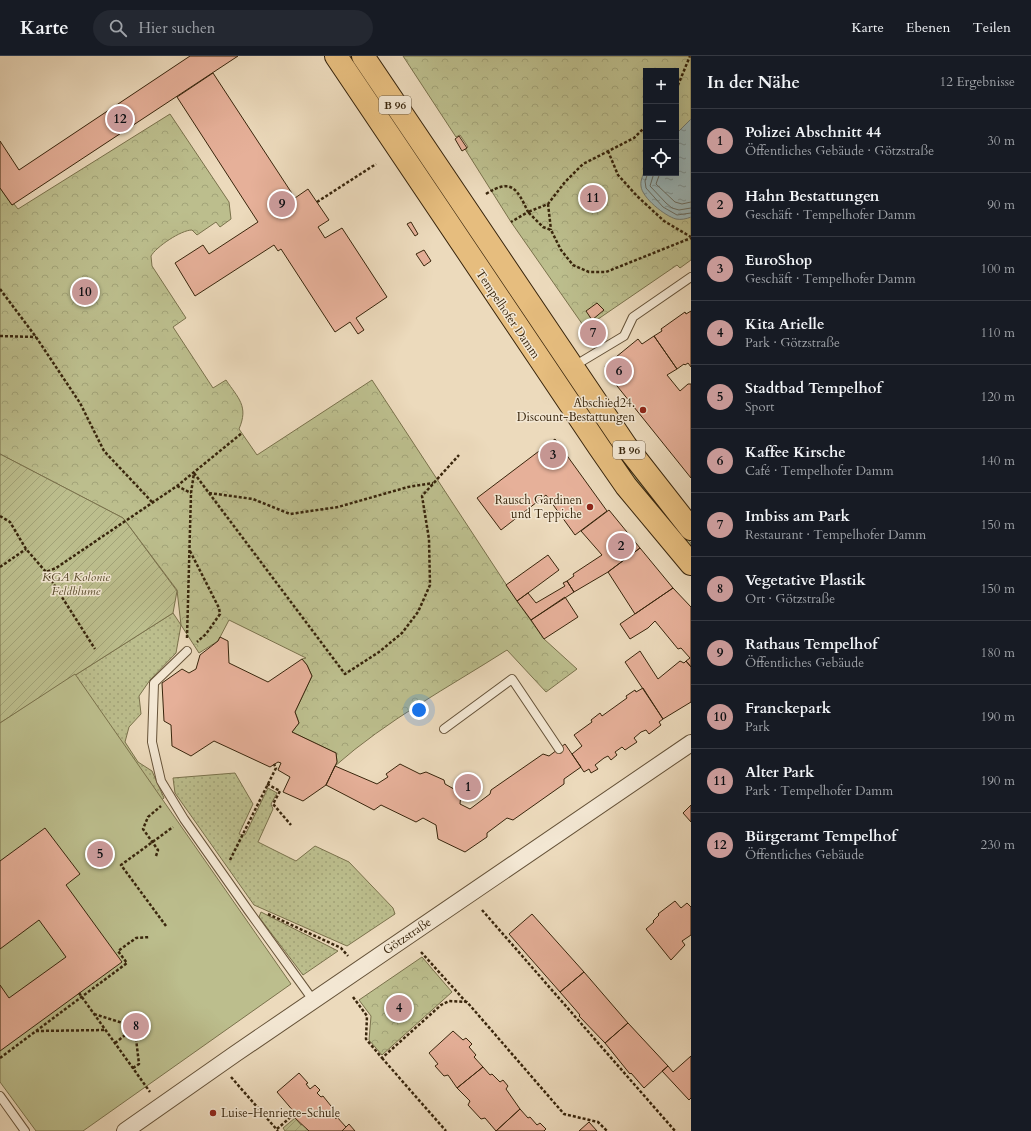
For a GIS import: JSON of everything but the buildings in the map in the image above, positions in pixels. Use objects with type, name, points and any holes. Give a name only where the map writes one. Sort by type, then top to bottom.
[{"type":"main road","name":"Tempelhofer Damm","points":[[336,56],[626,486],[691,564]]},
{"type":"main road","name":"Tempelhofer Damm","points":[[363,56],[572,368],[643,470],[691,529]]},
{"type":"street","name":"Götzstraße","points":[[125,1131],[160,1105],[691,742]]},
{"type":"lane","points":[[572,368],[624,336],[633,317],[691,277]]},
{"type":"lane","points":[[187,651],[154,683],[152,742],[161,781],[222,874],[314,1000]]},
{"type":"lane","points":[[444,729],[512,679],[559,749]]},
{"type":"lane","points":[[0,1096],[25,1131]]},
{"type":"path","points":[[679,83],[690,56]]},
{"type":"path","points":[[511,222],[528,212],[548,204],[565,182],[583,164],[634,138],[643,129]]},
{"type":"path","points":[[608,151],[618,175],[637,196],[664,221],[691,238]]},
{"type":"path","points":[[317,202],[376,164]]},
{"type":"path","points":[[486,194],[498,186],[507,185],[515,190],[522,199],[528,212],[543,226],[551,230]]},
{"type":"path","points":[[548,204],[551,230],[561,250],[573,265],[589,272],[606,272],[691,238]]},
{"type":"path","points":[[0,289],[36,337],[80,403],[104,451],[153,503]]},
{"type":"path","points":[[0,336],[36,337]]},
{"type":"path","points":[[46,572],[56,568],[177,486],[242,433]]},
{"type":"path","points":[[194,473],[345,674],[379,652],[402,633],[418,612],[430,585],[429,539],[422,496],[458,455]]},
{"type":"path","points":[[188,622],[191,493],[194,473]]},
{"type":"path","points":[[209,493],[253,499],[290,514],[338,507],[408,487],[434,482]]},
{"type":"path","points":[[177,486],[191,493]]},
{"type":"path","points":[[0,516],[10,522],[26,549],[46,572],[95,649]]},
{"type":"path","points":[[0,567],[26,549]]},
{"type":"path","points":[[187,651],[206,634],[220,614],[219,608],[189,551]]},
{"type":"path","points":[[222,874],[276,768],[274,764]]},
{"type":"path","points":[[267,784],[280,791],[273,804],[291,825]]},
{"type":"path","points":[[156,856],[158,850],[143,829],[148,817],[171,798]]},
{"type":"path","points":[[166,926],[121,865],[171,828]]},
{"type":"path","points":[[248,910],[258,909],[341,948],[358,970]]},
{"type":"path","points":[[482,910],[675,1131]]},
{"type":"path","points":[[0,1058],[127,963],[118,951],[136,938],[150,937]]},
{"type":"path","points":[[421,952],[564,1114],[598,1122],[607,1131]]},
{"type":"path","points":[[79,993],[160,1105]]},
{"type":"path","points":[[354,997],[367,1016],[366,1039],[446,1131]]},
{"type":"path","points":[[382,1058],[441,1005],[449,1001],[466,1002]]},
{"type":"path","points":[[93,1014],[133,1028]]},
{"type":"path","points":[[115,1043],[133,1028]]},
{"type":"path","points":[[133,1028],[139,1064],[133,1068]]},
{"type":"path","points":[[36,1032],[105,1030]]},
{"type":"path","points":[[233,1079],[277,1130],[293,1115]]},
{"type":"green space","points":[[403,56],[691,56],[691,260],[680,268],[677,265],[585,328],[511,222],[465,149],[468,147],[460,135],[456,137]]},
{"type":"green space","points":[[170,114],[229,202],[231,219],[220,227],[216,222],[197,235],[192,230],[176,236],[154,252],[151,256],[152,266],[186,318],[173,327],[213,388],[226,380],[238,397],[243,414],[239,429],[257,455],[372,380],[517,601],[544,639],[577,669],[546,692],[507,650],[397,719],[355,749],[335,766],[337,762],[336,753],[292,732],[299,723],[295,712],[312,676],[307,665],[302,659],[306,658],[229,620],[218,641],[199,653],[181,625],[177,590],[123,518],[0,454],[0,188],[12,205],[14,204],[18,209]]},
{"type":"green space","points":[[545,346],[619,453],[691,543],[691,550],[615,456],[543,348]]},
{"type":"green space","name":"KGA Kolonie Feldblume","points":[[0,454],[123,518],[177,591],[173,613],[0,723]]},
{"type":"green space","points":[[173,613],[181,625],[176,653],[150,680],[139,696],[141,714],[129,727],[125,742],[138,762],[152,771],[164,798],[145,813],[0,723]]},
{"type":"green space","points":[[75,674],[291,984],[83,1131],[36,1131],[0,1082],[0,723]]},
{"type":"green space","points":[[235,773],[253,804],[239,834],[245,835],[268,788],[277,793],[271,804],[273,809],[258,842],[296,861],[315,846],[349,862],[393,908],[395,914],[347,946],[254,905],[175,793],[173,778]]},
{"type":"green space","points":[[261,912],[338,951],[303,975],[259,917]]},
{"type":"green space","points":[[422,957],[452,992],[382,1055],[369,1040],[371,1016],[359,1000]]},
{"type":"green space","points":[[295,1118],[309,1131],[285,1131],[283,1128]]},
{"type":"water","points":[[691,119],[691,217],[684,219],[671,217],[655,206],[645,196],[641,186],[643,175],[643,176],[679,176],[679,131]]},
{"type":"place","name":"Bürgeramt Tempelhof","points":[[120,119]]},
{"type":"place","name":"Alter Park","points":[[593,198]]},
{"type":"place","name":"Rathaus Tempelhof","points":[[282,204]]},
{"type":"place","name":"Franckepark","points":[[85,292]]},
{"type":"place","name":"Imbiss am Park","points":[[593,333]]},
{"type":"place","name":"Kaffee Kirsche","points":[[619,371]]},
{"type":"place","name":"Abschied24. Discount-Bestattungen","points":[[643,410]]},
{"type":"place","name":"EuroShop","points":[[553,455]]},
{"type":"place","name":"Rausch Gardinen und Teppiche","points":[[590,507]]},
{"type":"place","name":"Hahn Bestattungen","points":[[621,546]]},
{"type":"place","name":"Polizei Abschnitt 44","points":[[468,787]]},
{"type":"place","name":"Stadtbad Tempelhof","points":[[100,854]]},
{"type":"place","name":"Kita Arielle","points":[[399,1008]]},
{"type":"place","name":"Vegetative Plastik","points":[[136,1026]]},
{"type":"place","name":"Luise-Henriette-Schule","points":[[213,1113]]}]
